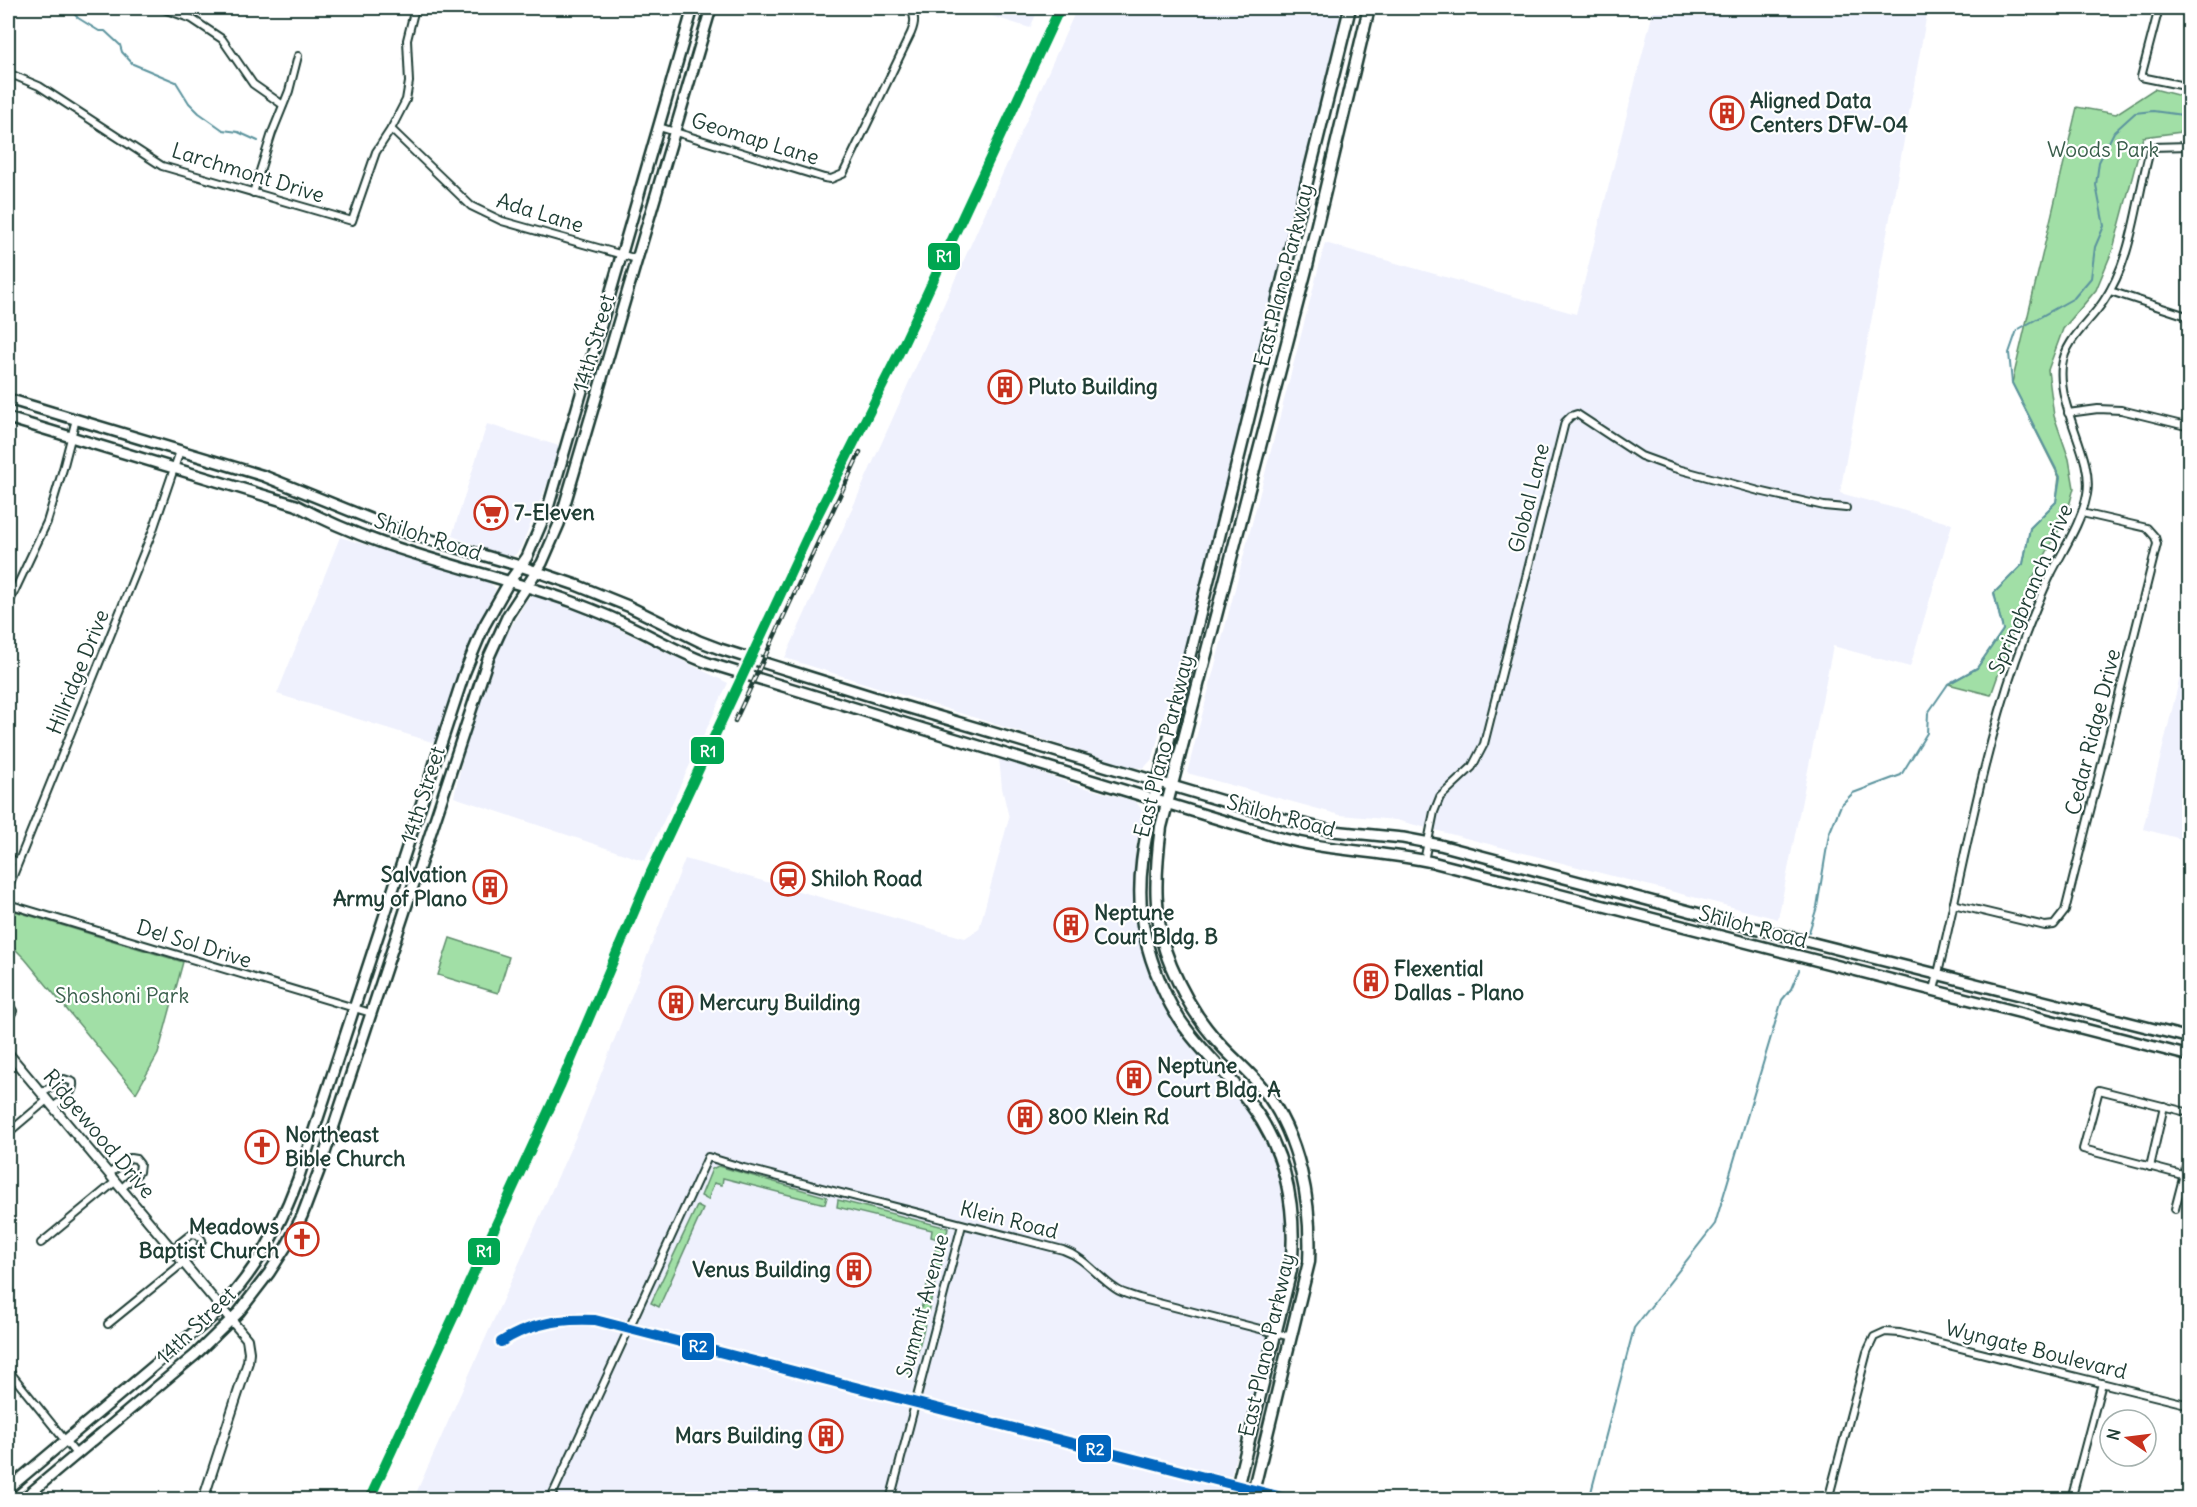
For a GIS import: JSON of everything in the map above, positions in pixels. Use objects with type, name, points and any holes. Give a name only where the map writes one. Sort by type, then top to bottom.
[{"type":"main road","name":"14th Street","points":[[8,1489],[221,1309],[246,1278],[273,1237],[290,1202],[402,860],[476,644],[509,582],[534,543],[544,518],[693,8]]},
{"type":"main road","name":"14th Street","points":[[22,1500],[195,1355],[232,1321],[263,1282],[287,1245],[308,1202],[488,659],[508,615],[536,572],[559,524],[711,8]]},
{"type":"main road","name":"East Plano Parkway","points":[[1234,1500],[1291,1270],[1294,1237],[1288,1186],[1278,1154],[1254,1108],[1185,1028],[1155,969],[1144,934],[1140,886],[1142,859],[1154,798],[1350,8]]},
{"type":"main road","name":"East Plano Parkway","points":[[1251,1500],[1309,1262],[1311,1233],[1298,1162],[1279,1114],[1242,1065],[1218,1042],[1205,1025],[1170,965],[1160,926],[1156,888],[1160,837],[1307,266],[1369,8]]},
{"type":"main road","points":[[1322,128],[1339,133]]},
{"type":"main road","points":[[1288,262],[1307,266]]},
{"type":"main road","points":[[582,390],[598,395]]},
{"type":"main road","name":"Shiloh Road","points":[[8,399],[275,480],[400,531],[520,566],[606,597],[684,635],[726,651],[1158,783],[1333,831],[1427,842],[1737,924],[2190,1038]]},
{"type":"main road","name":"Shiloh Road","points":[[8,418],[296,505],[338,525],[393,546],[526,586],[598,612],[690,657],[786,689],[1296,842],[1424,861],[2190,1056]]},
{"type":"main road","points":[[1227,502],[1245,506]]},
{"type":"main road","points":[[393,546],[400,531]]},
{"type":"main road","points":[[1201,610],[1216,614]]},
{"type":"main road","points":[[677,651],[684,635]]},
{"type":"main road","points":[[444,736],[460,741]]},
{"type":"main road","points":[[1013,757],[1018,741]]},
{"type":"main road","points":[[402,860],[419,865]]},
{"type":"main road","points":[[1544,892],[1549,874]]},
{"type":"main road","points":[[1734,940],[1737,924]]},
{"type":"main road","points":[[1155,969],[1170,965]]},
{"type":"main road","points":[[2091,1030],[2096,1014]]},
{"type":"main road","points":[[319,1116],[335,1121]]},
{"type":"main road","points":[[1282,1167],[1298,1162]]},
{"type":"main road","points":[[273,1237],[287,1245]]},
{"type":"street","points":[[161,8],[192,20],[222,39],[253,84],[283,105]]},
{"type":"street","points":[[391,129],[406,100],[409,82],[407,40],[415,8]]},
{"type":"street","points":[[2159,8],[2141,77],[2190,87]]},
{"type":"street","name":"Geomap Lane","points":[[658,127],[824,178],[840,177],[912,33],[915,23],[911,10]]},
{"type":"street","points":[[253,194],[272,133],[295,74],[298,56]]},
{"type":"street","name":"Larchmont Drive","points":[[8,73],[39,86],[162,166],[344,220],[352,221],[356,215],[376,152],[391,129]]},
{"type":"street","name":"Ada Lane","points":[[391,129],[471,206],[502,221],[637,259]]},
{"type":"street","name":"Springbranch Drive","points":[[1934,990],[1983,775],[2016,660],[2039,599],[2082,513],[2088,481],[2068,413],[2061,378],[2065,351],[2110,291],[2132,230],[2151,147],[2190,146]]},
{"type":"street","points":[[2110,291],[2190,317]]},
{"type":"street","points":[[2068,413],[2098,409],[2121,410],[2190,428]]},
{"type":"street","name":"Global Lane","points":[[1424,861],[1440,797],[1472,768],[1484,744],[1566,423],[1570,416],[1577,414],[1641,456],[1674,468],[1780,496],[1824,506],[1846,508]]},
{"type":"street","points":[[8,605],[46,522],[76,419]]},
{"type":"street","name":"Hillridge Drive","points":[[8,888],[153,530],[180,451]]},
{"type":"street","name":"Cedar Ridge Drive","points":[[1953,904],[2045,926],[2054,925],[2065,911],[2157,544],[2155,537],[2147,528],[2082,513]]},
{"type":"street","points":[[8,858],[18,862]]},
{"type":"street","name":"Del Sol Drive","points":[[8,904],[371,1013]]},
{"type":"street","points":[[8,1003],[13,1011],[8,1019]]},
{"type":"street","name":"Ridgewood Drive","points":[[8,1053],[248,1339],[249,1352],[202,1500]]},
{"type":"street","points":[[8,1133],[64,1078],[73,1082],[72,1092],[52,1107]]},
{"type":"street","points":[[2186,1177],[2083,1149],[2098,1090],[2190,1113]]},
{"type":"street","points":[[2150,1167],[2164,1107]]},
{"type":"street","points":[[2175,1209],[2186,1177],[2190,1151]]},
{"type":"street","name":"Klein Road","points":[[550,1500],[708,1157],[1073,1254],[1088,1263],[1118,1291],[1291,1337]]},
{"type":"street","points":[[41,1243],[139,1172],[140,1164],[136,1159],[130,1158],[109,1174]]},
{"type":"street","name":"Summit Avenue","points":[[890,1500],[962,1225]]},
{"type":"street","points":[[108,1324],[201,1247],[201,1238],[191,1234],[171,1250]]},
{"type":"street","name":"Wyngate Boulevard","points":[[1828,1500],[1867,1352],[1874,1337],[1886,1332],[1900,1333],[2190,1405]]},
{"type":"street","points":[[8,1370],[76,1454]]},
{"type":"street","points":[[2071,1500],[2102,1383]]},
{"type":"shaded area","points":[[966,8],[1039,8],[1030,28]]},
{"type":"shaded area","points":[[1077,8],[1346,8],[1181,665],[1168,699],[1153,758],[1144,768],[1131,767],[785,658]]},
{"type":"shaded area","points":[[1654,8],[1928,8],[1840,493],[1952,524],[1910,667],[1833,646],[1778,919],[1396,820],[1340,815],[1187,773],[1325,243],[1576,314]]},
{"type":"shaded area","points":[[487,424],[559,446],[551,475],[520,549],[515,555],[508,557],[452,536]]},
{"type":"shaded area","points":[[340,537],[490,583],[496,589],[463,658],[435,743],[277,694]]},
{"type":"shaded area","points":[[531,596],[537,596],[588,614],[728,683],[645,861],[454,797],[469,730],[482,692],[500,646]]},
{"type":"shaded area","points":[[2189,640],[2189,841],[2143,829]]},
{"type":"shaded area","points":[[999,758],[1078,786],[1136,802],[1142,810],[1135,854],[1134,890],[1140,941],[1153,981],[1184,1035],[1242,1101],[1269,1150],[1279,1182],[1285,1216],[1285,1252],[1280,1288],[1225,1499],[413,1500],[581,1125],[685,859],[965,938],[979,929],[1009,818],[1002,788]]},
{"type":"green space","name":"Woods Park","points":[[2154,89],[2189,98],[2189,131],[2143,137],[2113,249],[2096,290],[2063,329],[2048,370],[2054,416],[2069,459],[2074,488],[2066,517],[2032,579],[1991,695],[1948,684],[1977,668],[2003,630],[1994,593],[2023,564],[2030,528],[2056,502],[2059,477],[2012,383],[2077,107],[2116,114]]},
{"type":"green space","name":"Shoshoni Park","points":[[8,909],[183,962],[158,1054],[136,1093],[25,959],[8,942]]},
{"type":"green space","points":[[450,938],[509,957],[498,993],[438,975]]},
{"type":"green space","points":[[718,1166],[827,1197],[825,1204],[723,1178],[722,1185],[714,1183],[708,1200],[701,1196],[712,1169]]},
{"type":"green space","points":[[838,1200],[948,1228],[941,1267],[932,1265],[938,1239],[931,1237],[932,1230],[837,1207]]},
{"type":"green space","points":[[697,1206],[703,1209],[659,1307],[651,1303]]},
{"type":"green space","points":[[930,1274],[937,1276],[912,1375],[905,1372]]},
{"type":"waterway","points":[[69,8],[78,18],[99,31],[105,31],[120,45],[122,52],[133,64],[176,82],[189,103],[223,130],[238,132],[258,141]]},
{"type":"waterway","points":[[1809,932],[1817,907],[1829,834],[1841,805],[1853,793],[1901,775],[1927,733],[1928,713],[1948,684],[1977,668],[2003,630],[1994,593],[2023,564],[2030,528],[2056,502],[2060,477],[2012,383],[2009,353],[2017,330],[2074,298],[2091,278],[2095,247],[2104,226],[2096,185],[2099,162],[2114,132],[2135,113],[2153,111],[2190,116]]},
{"type":"waterway","points":[[1589,1500],[1634,1328],[1715,1224],[1782,1000],[1791,989],[1799,970]]},
{"type":"railway","points":[[679,813],[817,516],[903,345],[1060,8]]},
{"type":"railway","points":[[735,721],[860,452]]},
{"type":"railway","points":[[501,1342],[523,1330],[546,1323],[595,1320],[1293,1500]]},
{"type":"transit line","name":"R1","points":[[369,1500],[560,1086],[651,872],[817,516],[903,345],[1060,8]]},
{"type":"transit line","name":"R2","points":[[501,1342],[523,1330],[546,1323],[595,1320],[1293,1500]]},
{"type":"place","name":"Aligned Data Centers DFW-04","points":[[1727,113]]},
{"type":"place","name":"Pluto Building","points":[[1005,387]]},
{"type":"place","name":"7-Eleven","points":[[491,513]]},
{"type":"place","name":"Shiloh Road","points":[[788,879]]},
{"type":"place","name":"Salvation Army of Plano","points":[[490,887]]},
{"type":"place","name":"Neptune Court Bldg. B","points":[[1071,925]]},
{"type":"place","name":"Flexential Dallas - Plano","points":[[1371,981]]},
{"type":"place","name":"Mercury Building","points":[[676,1003]]},
{"type":"place","name":"Neptune Court Bldg. A","points":[[1134,1078]]},
{"type":"place","name":"800 Klein Rd","points":[[1025,1117]]},
{"type":"place","name":"Northeast Bible Church","points":[[262,1147]]},
{"type":"place","name":"Meadows Baptist Church","points":[[302,1239]]},
{"type":"place","name":"Venus Building","points":[[854,1270]]},
{"type":"place","name":"Mars Building","points":[[826,1436]]}]
